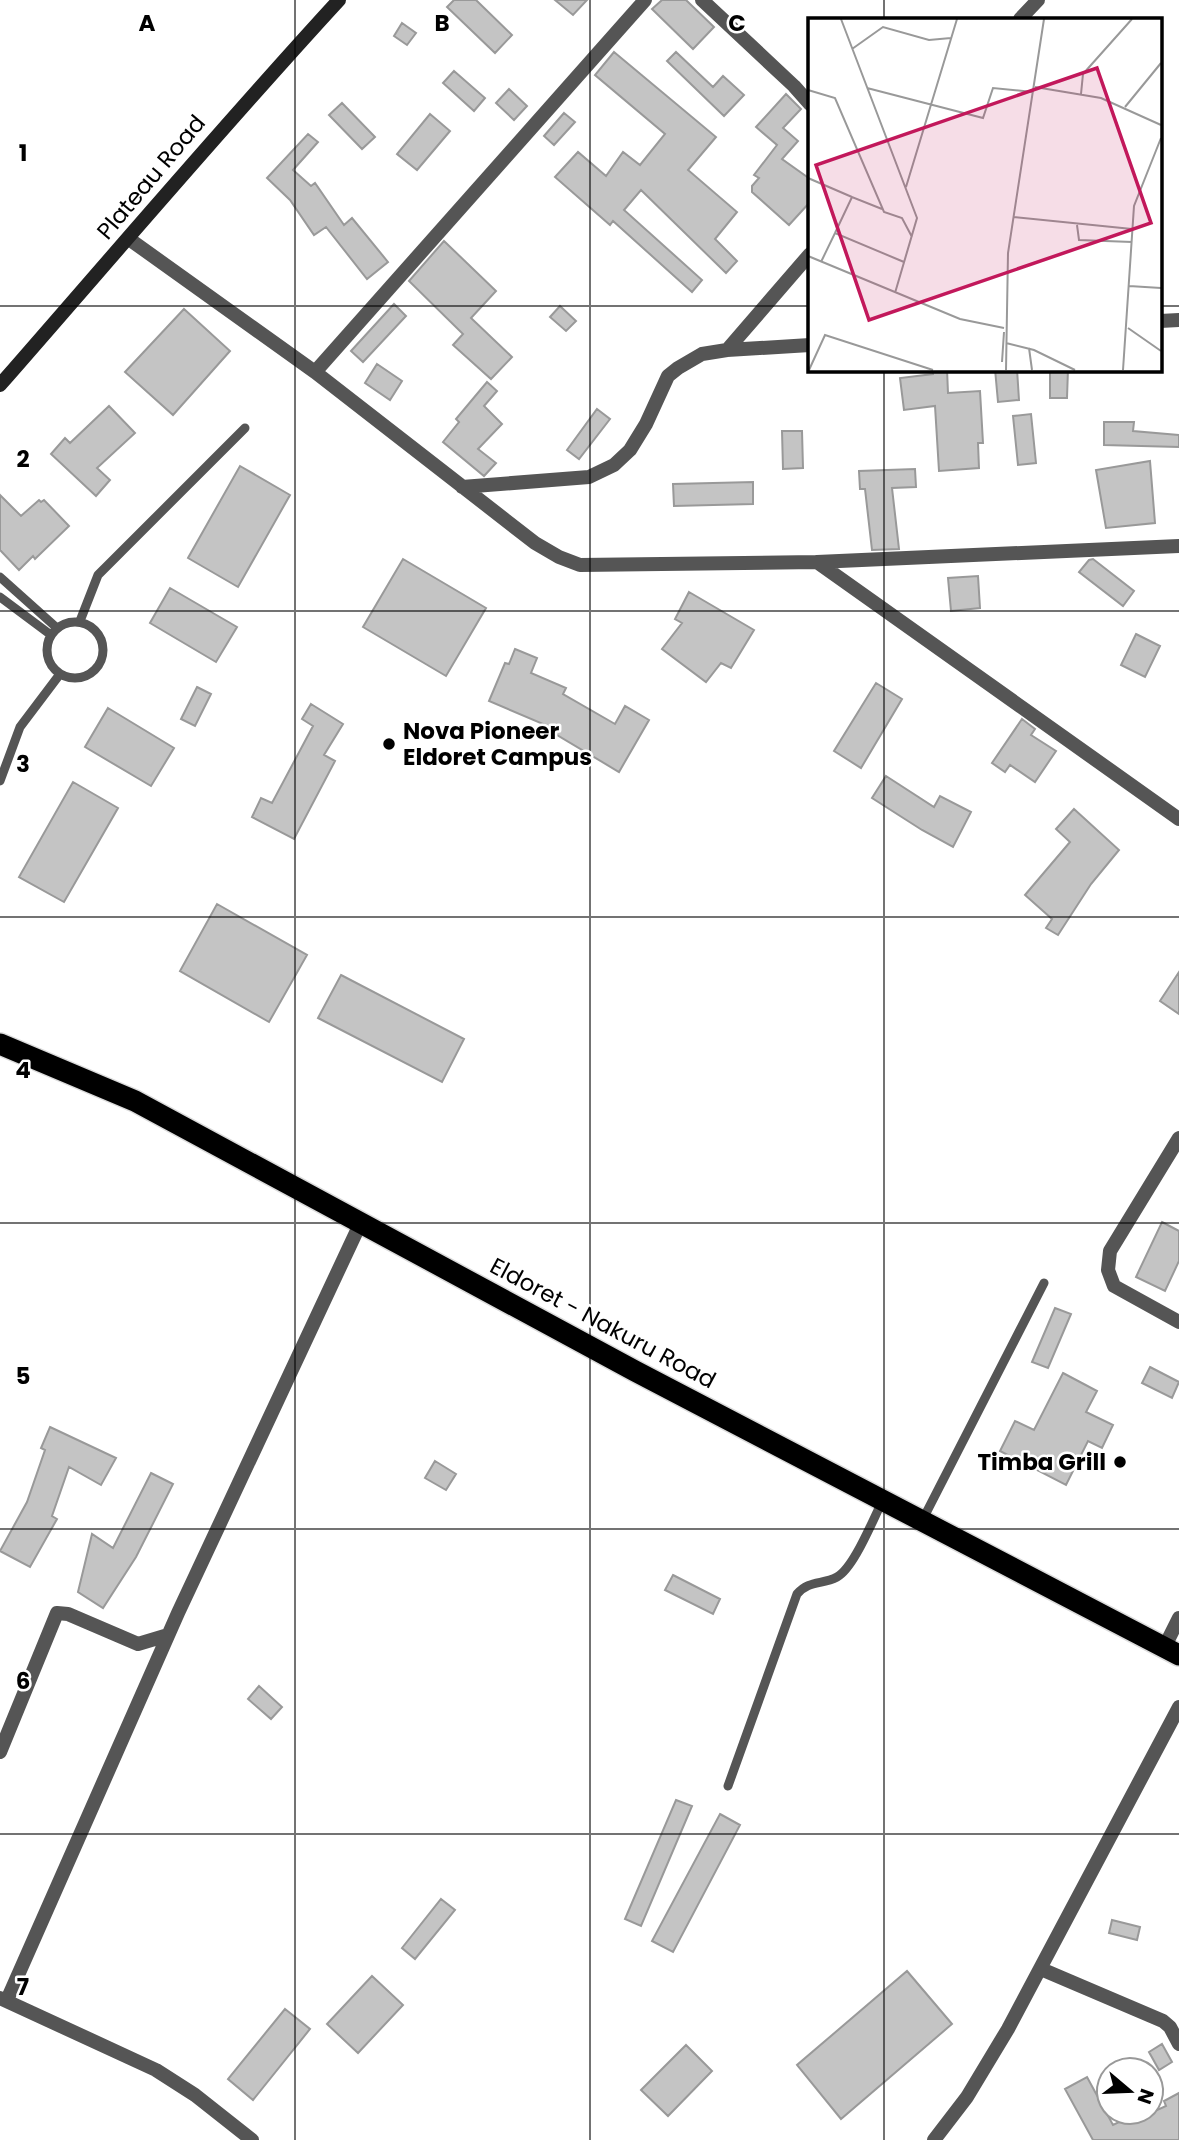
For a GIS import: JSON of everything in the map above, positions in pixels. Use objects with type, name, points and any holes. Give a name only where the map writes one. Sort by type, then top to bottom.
[{"type":"highway","name":"Eldoret - Nakuru Road","points":[[0,1044],[135,1101],[635,1371],[1172,1651]]},
{"type":"street","name":"Plateau Road","points":[[0,385],[230,119],[339,0]]},
{"type":"street","points":[[315,372],[645,0]]},
{"type":"street","points":[[702,0],[808,102]]},
{"type":"street","points":[[1021,18],[1038,0]]},
{"type":"street","points":[[129,239],[315,372],[536,543],[559,557],[580,565],[817,562],[1179,546]]},
{"type":"street","points":[[727,350],[808,256]]},
{"type":"street","points":[[462,487],[589,477],[614,465],[630,450],[646,424],[668,376],[702,354],[808,345]]},
{"type":"street","points":[[817,562],[1179,819]]},
{"type":"street","points":[[1179,1138],[1110,1251],[1108,1270],[1114,1286],[1179,1322]]},
{"type":"street","points":[[252,2140],[195,2095],[156,2070],[3,1999],[361,1222]]},
{"type":"street","points":[[0,1752],[57,1613],[68,1614],[138,1644],[169,1634]]},
{"type":"street","points":[[1172,1651],[1179,1618]]},
{"type":"street","points":[[934,2140],[967,2097],[1041,1969],[1179,1707]]},
{"type":"street","points":[[1041,1969],[1163,2021],[1170,2027],[1179,2044]]},
{"type":"lane","points":[[80,621],[98,575],[245,428]]},
{"type":"lane","points":[[0,577],[54,632]]},
{"type":"lane","points":[[0,597],[54,632]]},
{"type":"lane","points":[[80,621],[89,625],[99,634],[103,643],[101,663],[86,676],[77,678],[60,674],[48,658],[47,648],[54,632],[70,622],[80,621]]},
{"type":"lane","points":[[0,781],[20,727],[60,674]]},
{"type":"lane","points":[[922,1521],[1044,1283]]},
{"type":"lane","points":[[728,1786],[797,1594],[804,1586],[839,1577],[850,1564],[883,1500]]},
{"type":"building","points":[[454,0],[476,0],[512,35],[495,53],[447,7]]},
{"type":"building","points":[[555,0],[587,0],[573,15]]},
{"type":"building","points":[[662,0],[686,0],[714,27],[693,49],[652,9]]},
{"type":"building","points":[[402,23],[416,33],[407,45],[394,36]]},
{"type":"building","points":[[614,52],[716,137],[688,170],[737,212],[715,239],[737,261],[726,273],[641,190],[624,210],[702,280],[692,292],[613,221],[610,225],[555,177],[578,152],[606,176],[623,152],[640,165],[665,134],[595,75]]},
{"type":"building","points":[[676,52],[713,87],[723,76],[744,95],[724,116],[667,61]]},
{"type":"building","points":[[454,71],[485,98],[474,111],[443,83]]},
{"type":"building","points":[[509,89],[527,106],[514,120],[496,103]]},
{"type":"building","points":[[786,94],[801,109],[783,128],[798,141],[782,159],[808,178],[808,204],[789,225],[752,192],[752,186],[759,178],[754,175],[777,145],[756,127]]},
{"type":"building","points":[[342,103],[375,137],[362,149],[329,115]]},
{"type":"building","points":[[564,113],[575,122],[554,145],[544,136]]},
{"type":"building","points":[[430,114],[450,131],[417,170],[397,154]]},
{"type":"building","points":[[308,134],[318,142],[293,170],[311,186],[315,183],[344,225],[352,218],[388,262],[367,279],[326,227],[314,235],[290,200],[267,178]]},
{"type":"building","points":[[444,241],[496,291],[471,318],[512,357],[491,379],[453,345],[463,334],[409,281]]},
{"type":"building","points":[[394,304],[406,316],[363,362],[351,351]]},
{"type":"building","points":[[560,306],[576,321],[566,331],[550,317]]},
{"type":"building","points":[[184,309],[230,351],[173,415],[125,372]]},
{"type":"building","points":[[377,364],[402,381],[390,400],[365,383]]},
{"type":"building","points":[[933,371],[947,371],[948,393],[980,391],[983,443],[978,443],[979,468],[939,471],[935,406],[904,410],[900,378],[933,374]]},
{"type":"building","points":[[995,371],[1017,371],[1019,400],[998,402]]},
{"type":"building","points":[[1050,371],[1068,371],[1067,398],[1050,398]]},
{"type":"building","points":[[487,382],[497,391],[484,406],[502,424],[478,449],[496,463],[484,476],[443,442],[459,422],[456,419]]},
{"type":"building","points":[[109,406],[135,433],[97,468],[110,480],[96,496],[51,454],[65,438],[70,443]]},
{"type":"building","points":[[597,409],[610,419],[579,459],[567,450]]},
{"type":"building","points":[[1031,414],[1036,463],[1018,465],[1013,416]]},
{"type":"building","points":[[1104,422],[1134,422],[1133,431],[1179,435],[1179,447],[1104,445]]},
{"type":"building","points":[[782,431],[802,431],[803,468],[783,469]]},
{"type":"building","points":[[1150,461],[1155,523],[1106,528],[1096,470]]},
{"type":"building","points":[[240,466],[290,495],[238,587],[188,558]]},
{"type":"building","points":[[915,469],[916,487],[892,488],[899,549],[872,550],[865,489],[860,489],[859,471]]},
{"type":"building","points":[[753,482],[753,504],[674,506],[673,484]]},
{"type":"building","points":[[0,495],[21,516],[39,500],[44,500],[69,526],[35,559],[33,556],[19,570],[0,550]]},
{"type":"building","points":[[403,559],[486,608],[446,676],[363,627]]},
{"type":"building","points":[[1093,559],[1134,591],[1123,606],[1079,572]]},
{"type":"building","points":[[978,576],[980,608],[951,611],[948,578]]},
{"type":"building","points":[[170,588],[237,627],[216,662],[150,623]]},
{"type":"building","points":[[689,592],[754,630],[731,668],[721,663],[706,682],[662,649],[682,623],[675,619]]},
{"type":"building","points":[[1136,634],[1160,646],[1145,677],[1121,665]]},
{"type":"building","points":[[515,649],[537,658],[531,673],[566,688],[563,694],[615,724],[625,706],[649,720],[619,772],[552,732],[555,729],[489,701],[505,663],[509,664]]},
{"type":"building","points":[[876,683],[902,699],[861,768],[834,751]]},
{"type":"building","points":[[197,687],[211,694],[195,726],[181,719]]},
{"type":"building","points":[[311,704],[343,724],[324,755],[335,761],[294,839],[252,817],[261,798],[272,803],[313,726],[302,719]]},
{"type":"building","points":[[108,708],[174,748],[151,786],[85,747]]},
{"type":"building","points":[[1022,719],[1035,729],[1031,735],[1056,751],[1035,782],[1010,765],[1005,772],[992,763]]},
{"type":"building","points":[[886,776],[934,807],[940,796],[971,812],[953,847],[872,798]]},
{"type":"building","points":[[73,782],[118,808],[64,902],[19,877]]},
{"type":"building","points":[[1074,809],[1119,850],[1091,884],[1058,935],[1046,928],[1052,919],[1025,895],[1070,842],[1056,829]]},
{"type":"building","points":[[217,904],[307,955],[269,1022],[180,971]]},
{"type":"building","points":[[1179,972],[1179,1014],[1160,1001]]},
{"type":"building","points":[[341,975],[464,1039],[442,1082],[318,1018]]},
{"type":"building","points":[[1162,1222],[1179,1231],[1179,1261],[1165,1291],[1136,1277]]},
{"type":"building","points":[[1055,1308],[1071,1314],[1048,1368],[1032,1362]]},
{"type":"building","points":[[1150,1367],[1179,1382],[1172,1398],[1142,1383]]},
{"type":"building","points":[[1063,1373],[1097,1391],[1086,1412],[1113,1425],[1102,1448],[1088,1441],[1066,1485],[1000,1451],[1015,1421],[1034,1430]]},
{"type":"building","points":[[50,1427],[116,1458],[101,1485],[69,1467],[52,1516],[57,1519],[30,1567],[0,1551],[27,1502],[45,1450],[41,1448]]},
{"type":"building","points":[[435,1461],[456,1474],[446,1490],[425,1478]]},
{"type":"building","points":[[151,1473],[173,1484],[136,1557],[103,1608],[78,1592],[92,1534],[113,1548]]},
{"type":"building","points":[[673,1575],[720,1599],[713,1614],[665,1590]]},
{"type":"building","points":[[259,1686],[282,1707],[271,1719],[248,1699]]},
{"type":"building","points":[[676,1800],[692,1806],[641,1926],[625,1919]]},
{"type":"building","points":[[720,1814],[740,1825],[673,1952],[652,1941]]},
{"type":"building","points":[[441,1899],[455,1910],[415,1959],[402,1948]]},
{"type":"building","points":[[1112,1920],[1140,1927],[1137,1940],[1109,1933]]},
{"type":"building","points":[[907,1971],[952,2024],[841,2119],[797,2065]]},
{"type":"building","points":[[372,1976],[403,2005],[358,2053],[327,2024]]},
{"type":"building","points":[[285,2009],[310,2029],[253,2100],[228,2079]]},
{"type":"building","points":[[1162,2044],[1172,2062],[1165,2066],[1165,2056],[1151,2056],[1149,2052]]},
{"type":"building","points":[[686,2045],[712,2071],[668,2116],[641,2090]]},
{"type":"building","points":[[1087,2077],[1095,2092],[1095,2126],[1165,2126],[1165,2100],[1179,2093],[1179,2140],[1093,2140],[1065,2089]]},
{"type":"place","name":"Nova Pioneer Eldoret Campus","points":[[389,744]]},
{"type":"place","name":"Timba Grill","points":[[1120,1462]]}]
